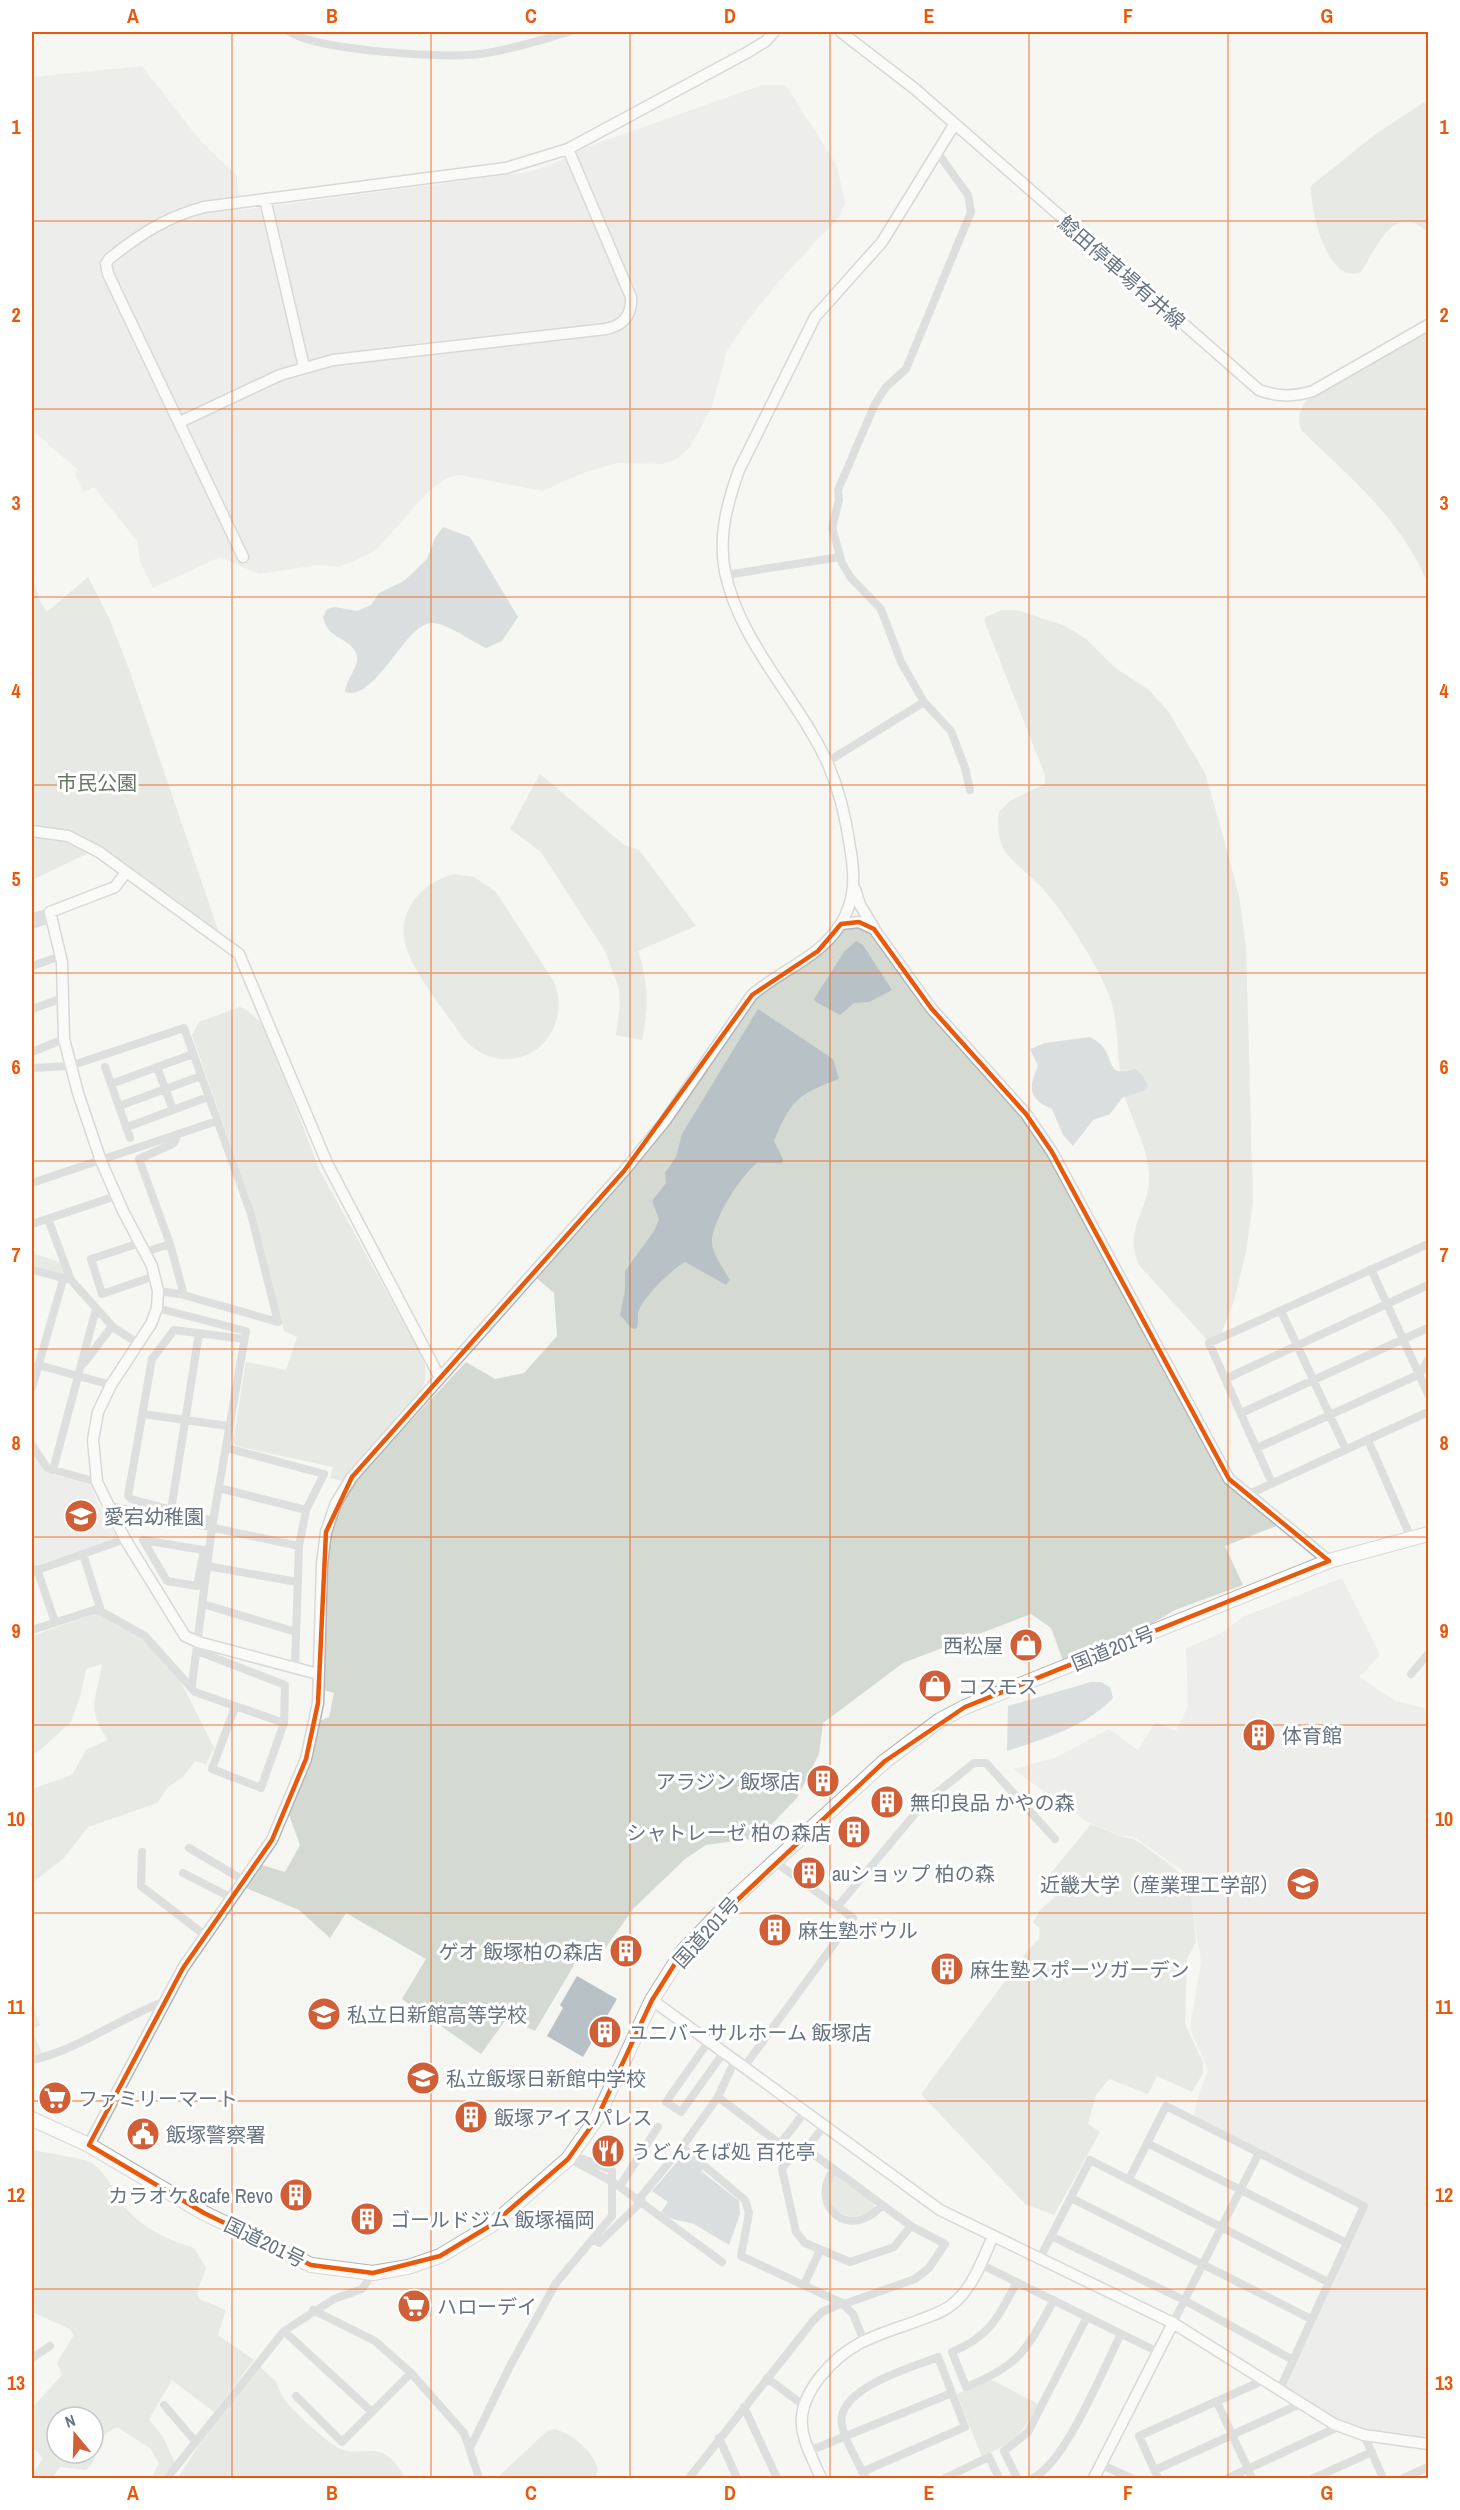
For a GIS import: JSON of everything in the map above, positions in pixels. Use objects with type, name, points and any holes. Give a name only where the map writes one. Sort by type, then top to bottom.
[{"type":"highway","name":"国道201号","points":[[32,2119],[89,2145],[204,2213],[292,2258],[326,2268],[373,2273],[408,2267],[459,2246],[493,2224],[568,2159],[597,2118],[652,2000],[683,1952],[727,1905],[885,1761],[940,1720],[965,1707],[1329,1561],[1428,1534]]},
{"type":"street","points":[[290,32],[301,39],[375,51],[477,55],[569,32]]},
{"type":"street","points":[[243,556],[108,274],[106,264],[130,242],[168,218],[204,207],[506,168],[568,149],[757,47],[774,32]]},
{"type":"street","name":"鯰田停車場有井線","points":[[841,32],[915,89],[1258,390],[1274,396],[1292,397],[1313,391],[1428,325]]},
{"type":"street","points":[[954,125],[882,242],[814,317],[739,470],[730,496],[723,528],[726,575],[734,605],[827,762],[847,825],[855,888],[860,905],[874,929],[931,1008],[1026,1114],[1052,1152],[1229,1479],[1329,1561]]},
{"type":"street","points":[[180,422],[264,382],[304,367],[358,357],[606,329],[623,322],[630,311],[631,297],[568,149]]},
{"type":"street","points":[[937,152],[968,195],[971,212],[906,369],[886,387],[875,404],[838,490],[839,500],[832,528],[840,557],[851,578],[881,609],[901,662],[924,702],[951,731],[965,768],[970,790]]},
{"type":"street","points":[[265,199],[304,367]]},
{"type":"street","points":[[726,575],[840,557]]},
{"type":"street","points":[[827,762],[924,702]]},
{"type":"street","points":[[32,831],[68,836],[99,852],[240,954],[327,1162],[440,1378]]},
{"type":"street","points":[[32,925],[115,887],[126,872]]},
{"type":"street","points":[[89,2145],[163,2002],[272,1840],[306,1759],[318,1704],[322,1564],[326,1532],[336,1503],[352,1477],[665,1121],[752,995],[768,982],[818,951],[841,924],[855,888]]},
{"type":"street","points":[[32,917],[51,915]]},
{"type":"street","points":[[51,915],[61,956],[63,998],[61,1020],[70,1066],[101,1161],[155,1276],[158,1291],[157,1308],[151,1324],[111,1385],[98,1412],[93,1440],[97,1482],[106,1505],[125,1539],[181,1632],[198,1647],[285,1685],[284,1723],[261,1788],[212,1769],[235,1707]]},
{"type":"street","points":[[841,924],[859,922],[874,929]]},
{"type":"street","points":[[32,966],[61,956]]},
{"type":"street","points":[[32,1009],[63,998]]},
{"type":"street","points":[[32,1068],[70,1066],[184,1028],[251,1215],[278,1322],[184,1295],[158,1291]]},
{"type":"street","points":[[32,1052],[64,1039]]},
{"type":"street","points":[[111,1084],[193,1054]]},
{"type":"street","points":[[105,1067],[130,1138]]},
{"type":"street","points":[[157,1067],[172,1110]]},
{"type":"street","points":[[119,1106],[201,1076]]},
{"type":"street","points":[[127,1127],[208,1097]]},
{"type":"street","points":[[32,1183],[217,1121]]},
{"type":"street","points":[[178,1134],[174,1143],[139,1159],[170,1244],[184,1295]]},
{"type":"street","points":[[32,1224],[117,1196]]},
{"type":"street","points":[[48,1219],[67,1280],[112,1326],[138,1343]]},
{"type":"street","points":[[155,1276],[102,1294],[91,1258],[142,1247],[170,1244]]},
{"type":"street","points":[[1272,1483],[1209,1343],[1428,1244]]},
{"type":"street","points":[[1371,1269],[1428,1394]]},
{"type":"street","points":[[32,1270],[67,1280]]},
{"type":"street","points":[[32,1388],[67,1280]]},
{"type":"street","points":[[1225,1379],[1428,1286]]},
{"type":"street","points":[[157,1308],[246,1331],[213,1524],[197,1586],[167,1581],[143,1539],[206,1550]]},
{"type":"street","points":[[54,1470],[96,1309]]},
{"type":"street","points":[[1281,1311],[1346,1450]]},
{"type":"street","points":[[81,1366],[112,1326]]},
{"type":"street","points":[[1241,1413],[1428,1328]]},
{"type":"street","points":[[244,1339],[174,1330],[152,1359],[128,1496],[213,1524],[299,1546]]},
{"type":"street","points":[[171,1510],[199,1333]]},
{"type":"street","points":[[1257,1448],[1420,1374],[1428,1360]]},
{"type":"street","points":[[38,1365],[111,1385]]},
{"type":"street","points":[[1247,1495],[1428,1412]]},
{"type":"street","points":[[143,1414],[228,1426]]},
{"type":"street","points":[[1368,1440],[1411,1538]]},
{"type":"street","points":[[32,1445],[47,1468],[97,1482]]},
{"type":"street","points":[[227,1448],[324,1474],[306,1510],[299,1546],[295,1667]]},
{"type":"street","points":[[219,1488],[306,1510]]},
{"type":"street","points":[[106,1505],[213,1524]]},
{"type":"street","points":[[55,1622],[34,1571],[125,1539]]},
{"type":"street","points":[[192,1686],[207,1566],[206,1550]]},
{"type":"street","points":[[83,1554],[101,1611]]},
{"type":"street","points":[[207,1566],[297,1582]]},
{"type":"street","points":[[203,1604],[296,1632]]},
{"type":"street","points":[[32,1630],[97,1609],[146,1636],[195,1692],[284,1723]]},
{"type":"street","points":[[198,1647],[318,1674]]},
{"type":"street","points":[[1411,1674],[1428,1654]]},
{"type":"street","points":[[838,1906],[924,1803],[974,1763],[986,1763],[1055,1839]]},
{"type":"street","points":[[189,1848],[245,1881]]},
{"type":"street","points":[[142,1852],[141,1886],[206,1936]]},
{"type":"street","points":[[593,2239],[599,2242],[640,2200],[682,2147],[740,2064],[853,1918],[775,1862]]},
{"type":"street","points":[[183,1873],[232,1898]]},
{"type":"street","points":[[652,2000],[921,2199],[1173,2324],[1300,2404],[1340,2426],[1364,2434],[1428,2444]]},
{"type":"street","points":[[32,2060],[51,2056],[134,2013],[163,2002]]},
{"type":"street","points":[[709,2041],[666,2102],[681,2112],[724,2052]]},
{"type":"street","points":[[718,2097],[780,2144],[804,2113]]},
{"type":"street","points":[[1129,2179],[1166,2106],[1364,2206],[1279,2391]]},
{"type":"street","points":[[824,2126],[805,2148],[789,2159],[782,2174],[798,2236],[805,2243],[843,2261],[861,2260],[894,2247],[911,2226]]},
{"type":"street","points":[[615,2183],[658,2127]]},
{"type":"street","points":[[1147,2143],[1347,2243]]},
{"type":"street","points":[[682,2147],[745,2200],[749,2223],[741,2256],[843,2304],[856,2319],[864,2341]]},
{"type":"street","points":[[689,2478],[822,2312],[915,2279],[929,2268],[945,2244],[911,2226],[805,2148]]},
{"type":"street","points":[[1094,2478],[1259,2153]]},
{"type":"street","points":[[568,2159],[615,2183],[722,2262]]},
{"type":"street","points":[[471,2446],[510,2366],[556,2283],[612,2216],[612,2170],[583,2159],[568,2159]]},
{"type":"street","points":[[1040,2258],[1090,2160],[1328,2282]]},
{"type":"street","points":[[834,2169],[827,2179],[825,2191],[830,2208],[838,2217],[855,2222],[871,2216],[882,2205]]},
{"type":"street","points":[[1071,2198],[1311,2319]]},
{"type":"street","points":[[820,2478],[801,2430],[803,2405],[811,2390],[833,2361],[849,2348],[947,2308],[966,2289],[993,2236]]},
{"type":"street","points":[[1052,2236],[1184,2300],[1293,2360]]},
{"type":"street","points":[[804,2285],[820,2250]]},
{"type":"street","points":[[980,2264],[1158,2352]]},
{"type":"street","points":[[167,2478],[284,2331],[334,2298],[362,2289],[373,2273]]},
{"type":"street","points":[[1017,2282],[992,2328],[976,2341],[952,2352],[966,2387],[998,2373],[1022,2355],[1054,2300]]},
{"type":"street","points":[[313,2310],[375,2341],[411,2373],[458,2424],[471,2446],[479,2478]]},
{"type":"street","points":[[1017,2478],[1004,2451],[1028,2432],[1087,2317]]},
{"type":"street","points":[[284,2331],[372,2412]]},
{"type":"street","points":[[1033,2478],[1046,2469],[1062,2451],[1121,2334]]},
{"type":"street","points":[[32,2358],[50,2346]]},
{"type":"street","points":[[938,2357],[965,2427],[864,2475],[846,2435],[842,2425],[845,2410],[862,2390],[887,2377],[938,2357]]},
{"type":"street","points":[[296,2396],[342,2442],[411,2373]]},
{"type":"street","points":[[767,2378],[803,2405]]},
{"type":"street","points":[[1262,2380],[1139,2436],[1157,2474],[1232,2435],[1300,2404]]},
{"type":"street","points":[[808,2451],[952,2393]]},
{"type":"street","points":[[1216,2402],[1252,2478]]},
{"type":"street","points":[[164,2405],[195,2442]]},
{"type":"street","points":[[744,2407],[777,2478]]},
{"type":"street","points":[[1228,2478],[1340,2426]]},
{"type":"street","points":[[1364,2434],[1383,2478]]},
{"type":"street","points":[[719,2438],[737,2478]]},
{"type":"street","points":[[1314,2478],[1372,2452]]},
{"type":"street","points":[[945,2478],[990,2457],[999,2478]]},
{"type":"street","points":[[1101,2465],[1131,2478]]},
{"type":"street","points":[[1404,2478],[1428,2467]]},
{"type":"highlighted area","points":[[859,922],[874,929],[931,1008],[1026,1114],[1052,1152],[1229,1479],[1329,1561],[965,1707],[885,1761],[683,1951],[652,2000],[597,2118],[568,2159],[493,2224],[440,2256],[373,2273],[311,2265],[204,2213],[89,2145],[183,1968],[272,1840],[306,1759],[318,1703],[326,1532],[352,1477],[624,1171],[752,995],[818,951],[841,924]]},
{"type":"shaded area","points":[[142,66],[199,139],[237,176],[241,210],[529,172],[553,164],[587,147],[762,85],[786,85],[837,166],[845,203],[839,217],[780,280],[747,321],[727,351],[711,409],[690,447],[678,458],[663,464],[617,463],[583,473],[543,491],[459,475],[447,478],[430,490],[375,551],[339,567],[318,565],[259,574],[220,557],[153,588],[140,561],[137,541],[94,487],[83,492],[75,474],[78,470],[32,430],[32,77]]},
{"type":"shaded area","points":[[443,527],[470,537],[518,617],[502,641],[486,648],[444,626],[431,623],[421,627],[368,686],[356,692],[345,692],[356,665],[357,655],[351,646],[327,627],[323,617],[327,609],[335,607],[357,611],[371,605],[379,593],[404,581],[427,559],[435,538]]},
{"type":"shaded area","points":[[856,941],[863,945],[892,990],[869,1002],[854,1003],[840,1015],[814,999],[844,952]]},
{"type":"shaded area","points":[[758,1009],[833,1059],[839,1079],[805,1094],[791,1107],[774,1141],[783,1159],[782,1163],[757,1163],[743,1177],[728,1199],[713,1232],[712,1241],[716,1257],[730,1280],[726,1285],[685,1262],[666,1277],[646,1298],[639,1310],[636,1329],[631,1328],[620,1315],[625,1290],[625,1271],[654,1231],[659,1219],[652,1201],[666,1183],[665,1173],[676,1157],[682,1134]]},
{"type":"shaded area","points":[[1090,1037],[1102,1046],[1115,1070],[1135,1069],[1143,1076],[1148,1086],[1146,1090],[1122,1098],[1110,1114],[1093,1120],[1073,1146],[1063,1135],[1052,1109],[1034,1097],[1032,1086],[1038,1066],[1030,1049],[1045,1043]]},
{"type":"shaded area","points":[[36,1458],[45,1472],[92,1485],[97,1502],[117,1538],[32,1567],[32,1462]]},
{"type":"shaded area","name":"近畿大学（産業理工学部）","points":[[1342,1578],[1380,1655],[1359,1677],[1396,1701],[1428,1709],[1428,2439],[1368,2431],[1342,2423],[1282,2389],[1368,2204],[1194,2116],[1208,2070],[1190,2028],[1201,1962],[1193,1913],[1171,1895],[1186,1873],[1134,1837],[1117,1835],[1086,1821],[1013,1769],[1055,1758],[1109,1729],[1138,1750],[1156,1722],[1176,1731],[1188,1706],[1186,1648],[1218,1635],[1245,1616]]},
{"type":"shaded area","points":[[1091,1682],[1101,1682],[1110,1687],[1113,1698],[1090,1717],[1063,1731],[1007,1751],[1008,1706]]},
{"type":"shaded area","points":[[577,1976],[617,1999],[583,2057],[547,2036],[563,2008],[560,2005]]},
{"type":"shaded area","points":[[684,2154],[703,2168],[701,2171],[739,2201],[740,2214],[729,2245],[694,2224],[669,2218],[661,2212],[668,2202],[652,2191]]},
{"type":"green space","points":[[1428,100],[1428,233],[1416,224],[1406,221],[1397,224],[1388,230],[1361,272],[1349,273],[1339,268],[1323,243],[1317,227],[1311,186],[1377,133]]},
{"type":"green space","points":[[1428,325],[1428,583],[1403,538],[1389,519],[1357,483],[1302,431],[1300,415],[1308,398],[1346,368]]},
{"type":"green space","name":"市民公園","points":[[88,577],[109,618],[129,669],[218,930],[214,931],[101,847],[32,880],[32,578],[41,603],[47,612]]},
{"type":"green space","points":[[1002,610],[1017,610],[1065,626],[1086,639],[1114,667],[1149,690],[1168,711],[1205,773],[1222,832],[1239,896],[1246,947],[1253,1202],[1246,1252],[1234,1301],[1221,1334],[1209,1342],[1139,1265],[1135,1252],[1135,1229],[1149,1185],[1148,1162],[1123,1090],[1115,1018],[1109,995],[1089,955],[1061,912],[1040,885],[1006,853],[1000,839],[999,812],[1010,801],[1045,784],[1045,775],[985,623],[985,617]]},
{"type":"green space","points":[[540,774],[624,845],[639,850],[696,926],[638,951],[644,973],[646,995],[646,1018],[642,1040],[616,1035],[620,1005],[619,989],[605,951],[541,852],[510,829]]},
{"type":"green space","points":[[454,874],[474,877],[496,892],[554,982],[558,1004],[556,1023],[547,1039],[534,1051],[517,1058],[499,1059],[481,1053],[464,1039],[424,983],[407,950],[404,924],[413,902],[430,885]]},
{"type":"green space","points":[[859,925],[872,931],[1022,1115],[1045,1149],[1228,1482],[1279,1525],[1225,1546],[1243,1585],[1175,1610],[1146,1627],[1063,1661],[1051,1628],[1031,1614],[903,1663],[823,1723],[819,1754],[797,1798],[770,1826],[751,1839],[706,1845],[685,1859],[634,1908],[596,1961],[580,1955],[535,2031],[507,2018],[481,2054],[402,1999],[426,1959],[346,1913],[330,1938],[299,1910],[246,1888],[262,1865],[285,1872],[300,1845],[288,1812],[319,1721],[329,1717],[334,1693],[321,1689],[327,1551],[338,1508],[359,1476],[466,1362],[495,1379],[524,1373],[557,1336],[554,1293],[534,1276],[629,1171],[752,1001],[841,928]]},
{"type":"green space","points":[[240,1007],[265,1026],[319,1169],[423,1358],[426,1372],[420,1392],[342,1481],[330,1478],[333,1467],[236,1446],[233,1441],[246,1362],[286,1370],[297,1337],[284,1331],[255,1214],[192,1035],[199,1022]]},
{"type":"green space","points":[[32,1253],[62,1263],[67,1274],[64,1276],[32,1267]]},
{"type":"green space","points":[[97,1613],[142,1638],[179,1678],[214,1748],[206,1764],[195,1761],[183,1777],[168,1787],[157,1803],[88,1827],[63,1859],[32,1883],[32,1789],[72,1775],[86,1750],[108,1740],[97,1719],[94,1703],[102,1664],[86,1669],[81,1694],[71,1722],[38,1752],[32,1753],[32,1636]]},
{"type":"green space","points":[[1091,1824],[1119,1836],[1134,1839],[1172,1866],[1186,1880],[1190,1888],[1196,1942],[1187,1959],[1185,2024],[1203,2062],[1203,2073],[1192,2092],[1157,2076],[1148,2094],[1109,2079],[1096,2095],[1088,2124],[1100,2132],[1054,2215],[1025,2204],[921,2094],[1029,1949],[1039,1939],[1040,1929],[1033,1922],[1040,1910],[1057,1895],[1042,1884]]},
{"type":"green space","points":[[32,2003],[40,2025],[32,2030]]},
{"type":"green space","points":[[32,2030],[42,2053],[32,2055]]},
{"type":"green space","points":[[32,2150],[90,2162],[101,2171],[124,2206],[139,2221],[165,2237],[194,2248],[206,2268],[197,2292],[199,2299],[226,2310],[218,2335],[254,2360],[214,2412],[172,2380],[149,2419],[163,2437],[175,2463],[161,2478],[152,2478],[159,2463],[150,2448],[117,2427],[105,2435],[105,2405],[45,2405],[45,2465],[91,2465],[86,2470],[60,2467],[52,2478],[35,2478],[32,2475],[43,2458],[35,2449],[32,2452],[32,2408],[62,2375],[57,2363],[74,2335],[70,2329],[32,2312]]},
{"type":"green space","points":[[836,2175],[875,2203],[873,2210],[854,2216],[834,2210],[828,2191],[833,2176]]},
{"type":"green space","points":[[259,2366],[276,2382],[288,2404],[329,2442],[354,2452],[379,2452],[396,2464],[405,2478],[178,2478],[199,2445]]},
{"type":"green space","points":[[992,2380],[1038,2404],[1016,2436],[1002,2447],[982,2457],[957,2394]]},
{"type":"green space","points":[[554,2429],[575,2439],[586,2449],[598,2469],[595,2478],[497,2478],[547,2431]]},
{"type":"place","name":"愛宕幼稚園","points":[[81,1516]]},
{"type":"place","name":"西松屋","points":[[1026,1645]]},
{"type":"place","name":"コスモス","points":[[935,1686]]},
{"type":"place","name":"体育館","points":[[1259,1735]]},
{"type":"place","name":"アラジン 飯塚店","points":[[823,1781]]},
{"type":"place","name":"無印良品 かやの森","points":[[887,1802]]},
{"type":"place","name":"シャトレーゼ 柏の森店","points":[[854,1832]]},
{"type":"place","name":"auショップ 柏の森","points":[[809,1873]]},
{"type":"place","name":"近畿大学（産業理工学部）","points":[[1303,1884]]},
{"type":"place","name":"麻生塾ボウル","points":[[775,1930]]},
{"type":"place","name":"ゲオ 飯塚柏の森店","points":[[626,1951]]},
{"type":"place","name":"麻生塾スポーツガーデン","points":[[947,1969]]},
{"type":"place","name":"私立日新館高等学校","points":[[324,2014]]},
{"type":"place","name":"ユニバーサルホーム 飯塚店","points":[[605,2032]]},
{"type":"place","name":"私立飯塚日新館中学校","points":[[423,2078]]},
{"type":"place","name":"ファミリーマート","points":[[55,2098]]},
{"type":"place","name":"飯塚アイスパレス","points":[[471,2117]]},
{"type":"place","name":"飯塚警察署","points":[[143,2134]]},
{"type":"place","name":"うどんそば処 百花亭","points":[[608,2151]]},
{"type":"place","name":"カラオケ&cafe Revo","points":[[296,2195]]},
{"type":"place","name":"ゴールドジム 飯塚福岡","points":[[367,2219]]},
{"type":"place","name":"ハローデイ","points":[[414,2306]]}]
